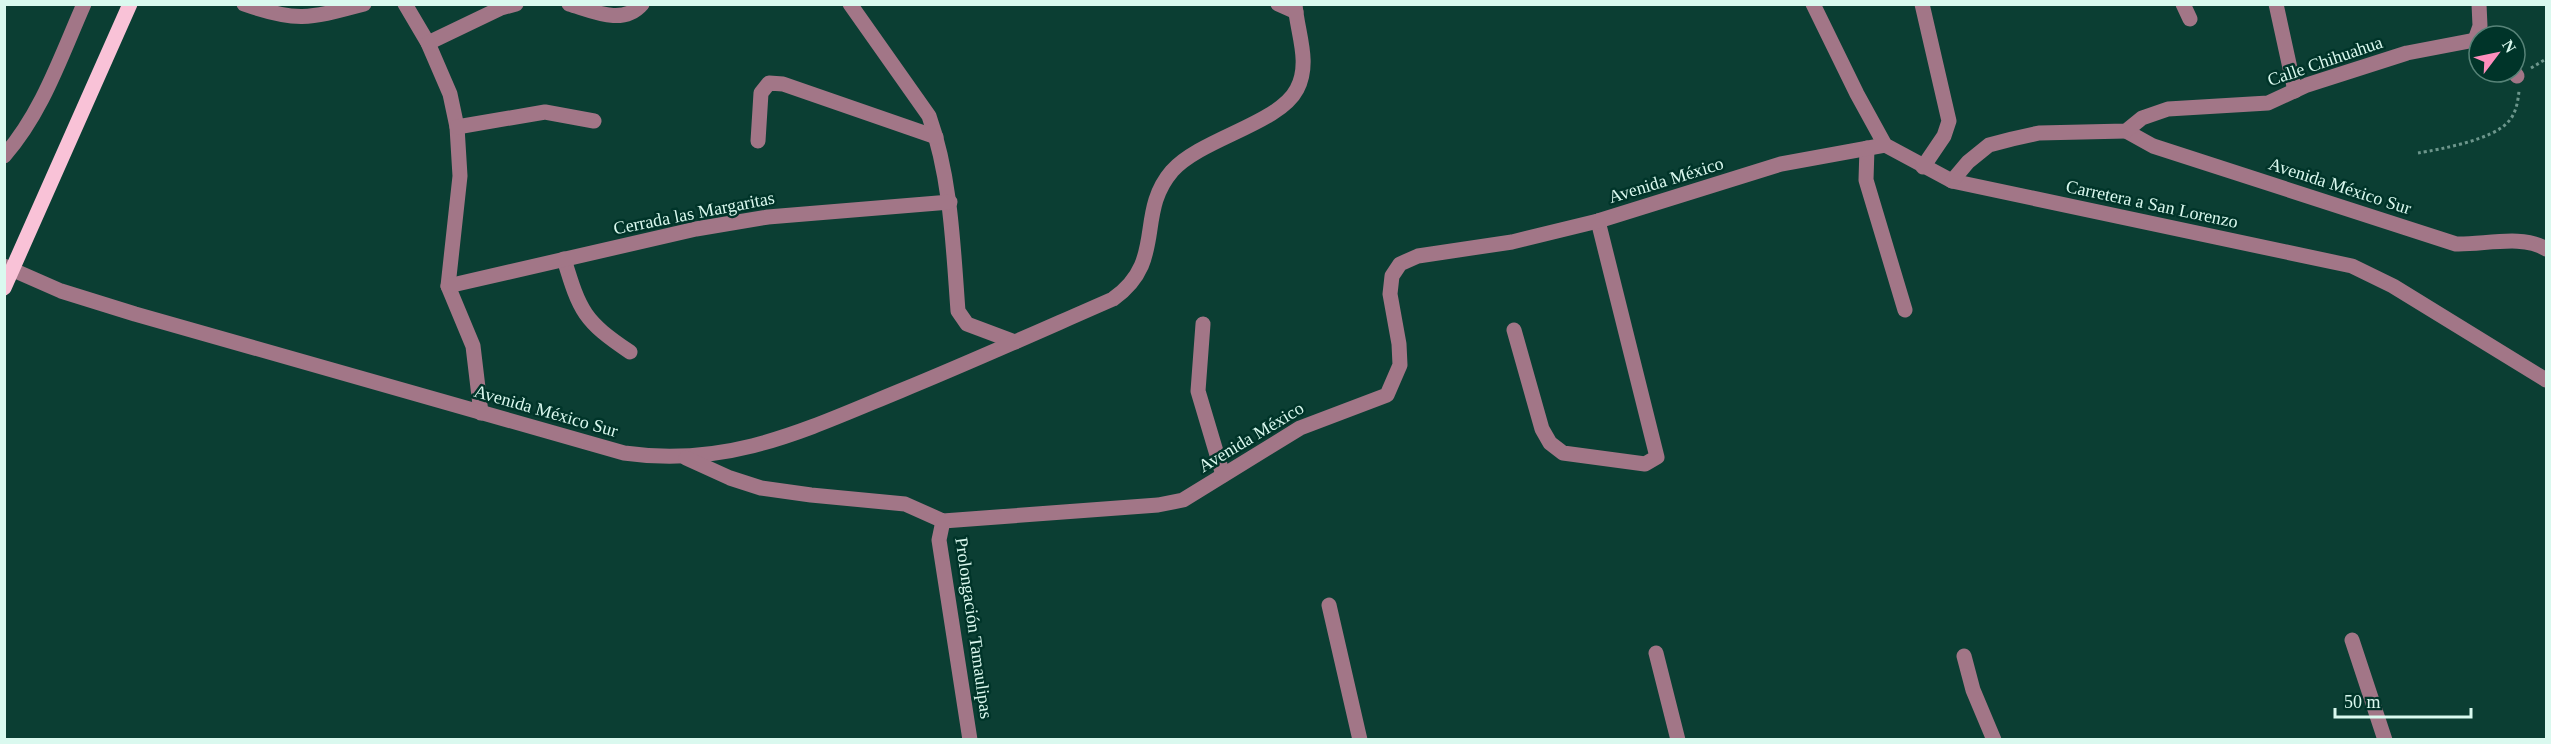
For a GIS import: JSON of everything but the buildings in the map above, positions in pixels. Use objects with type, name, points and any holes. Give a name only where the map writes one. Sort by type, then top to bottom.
[{"type":"main road","points":[[4,288],[130,4]]},
{"type":"street","points":[[4,156],[18,140],[40,102],[84,4]]},
{"type":"street","points":[[244,4],[288,17],[308,18],[364,4]]},
{"type":"street","points":[[405,4],[428,43],[450,94],[457,127],[460,176],[448,286],[473,346],[481,413]]},
{"type":"street","points":[[428,43],[501,8],[516,4]]},
{"type":"street","points":[[569,4],[618,17],[636,11],[642,4]]},
{"type":"street","points":[[850,4],[929,116],[936,136],[950,202],[958,311],[967,324],[1015,342],[1113,299],[1129,288],[1144,263],[1157,198],[1173,170],[1194,152],[1269,114],[1289,100],[1297,89],[1304,69],[1296,8],[1278,4]]},
{"type":"street","name":"Carretera a San Lorenzo","points":[[1813,4],[1857,94],[1886,145],[1923,167],[1952,181],[2352,266],[2393,286],[2547,380]]},
{"type":"street","points":[[1922,4],[1949,121],[1944,136],[1923,167]]},
{"type":"street","points":[[2183,4],[2190,19]]},
{"type":"street","points":[[2276,4],[2295,91]]},
{"type":"street","points":[[2479,4],[2480,24]]},
{"type":"street","name":"Calle Chihuahua","points":[[2126,131],[2142,118],[2168,110],[2268,103],[2295,91],[2408,53],[2467,43]]},
{"type":"street","points":[[758,141],[761,93],[769,83],[783,84],[936,136]]},
{"type":"street","points":[[457,127],[545,112],[594,121]]},
{"type":"street","points":[[1952,181],[1968,162],[1989,146],[2000,142],[2039,133],[2126,131]]},
{"type":"street","name":"Avenida México Sur","points":[[2126,131],[2153,146],[2456,244],[2481,245],[2521,240],[2547,249]]},
{"type":"street","name":"Avenida México","points":[[686,458],[730,478],[761,488],[905,504],[943,521],[1158,505],[1183,500],[1300,428],[1387,395],[1400,365],[1399,344],[1390,294],[1392,276],[1400,264],[1418,256],[1512,242],[1598,221],[1781,164],[1886,145]]},
{"type":"street","points":[[1867,148],[1866,180],[1905,310]]},
{"type":"street","name":"Cerrada las Margaritas","points":[[448,286],[696,229],[768,217],[950,202]]},
{"type":"street","points":[[1514,330],[1542,429],[1550,443],[1563,453],[1645,464],[1657,457],[1598,221]]},
{"type":"street","points":[[564,259],[585,314],[598,330],[630,352]]},
{"type":"street","name":"Avenida México Sur","points":[[4,266],[61,291],[481,413],[624,453],[658,458],[686,458],[732,452],[771,442],[824,423],[1015,342]]},
{"type":"street","points":[[1203,324],[1198,391],[1223,475]]},
{"type":"street","name":"Prolongación Tamaulipas","points":[[943,521],[939,540],[970,740]]},
{"type":"street","points":[[1329,605],[1360,740]]},
{"type":"street","points":[[2352,640],[2385,740]]},
{"type":"street","points":[[1656,653],[1678,740]]},
{"type":"street","points":[[1964,656],[1973,690],[1994,740]]},
{"type":"path","points":[[2418,153],[2461,145],[2508,123],[2516,110],[2520,92],[2518,84]]}]
